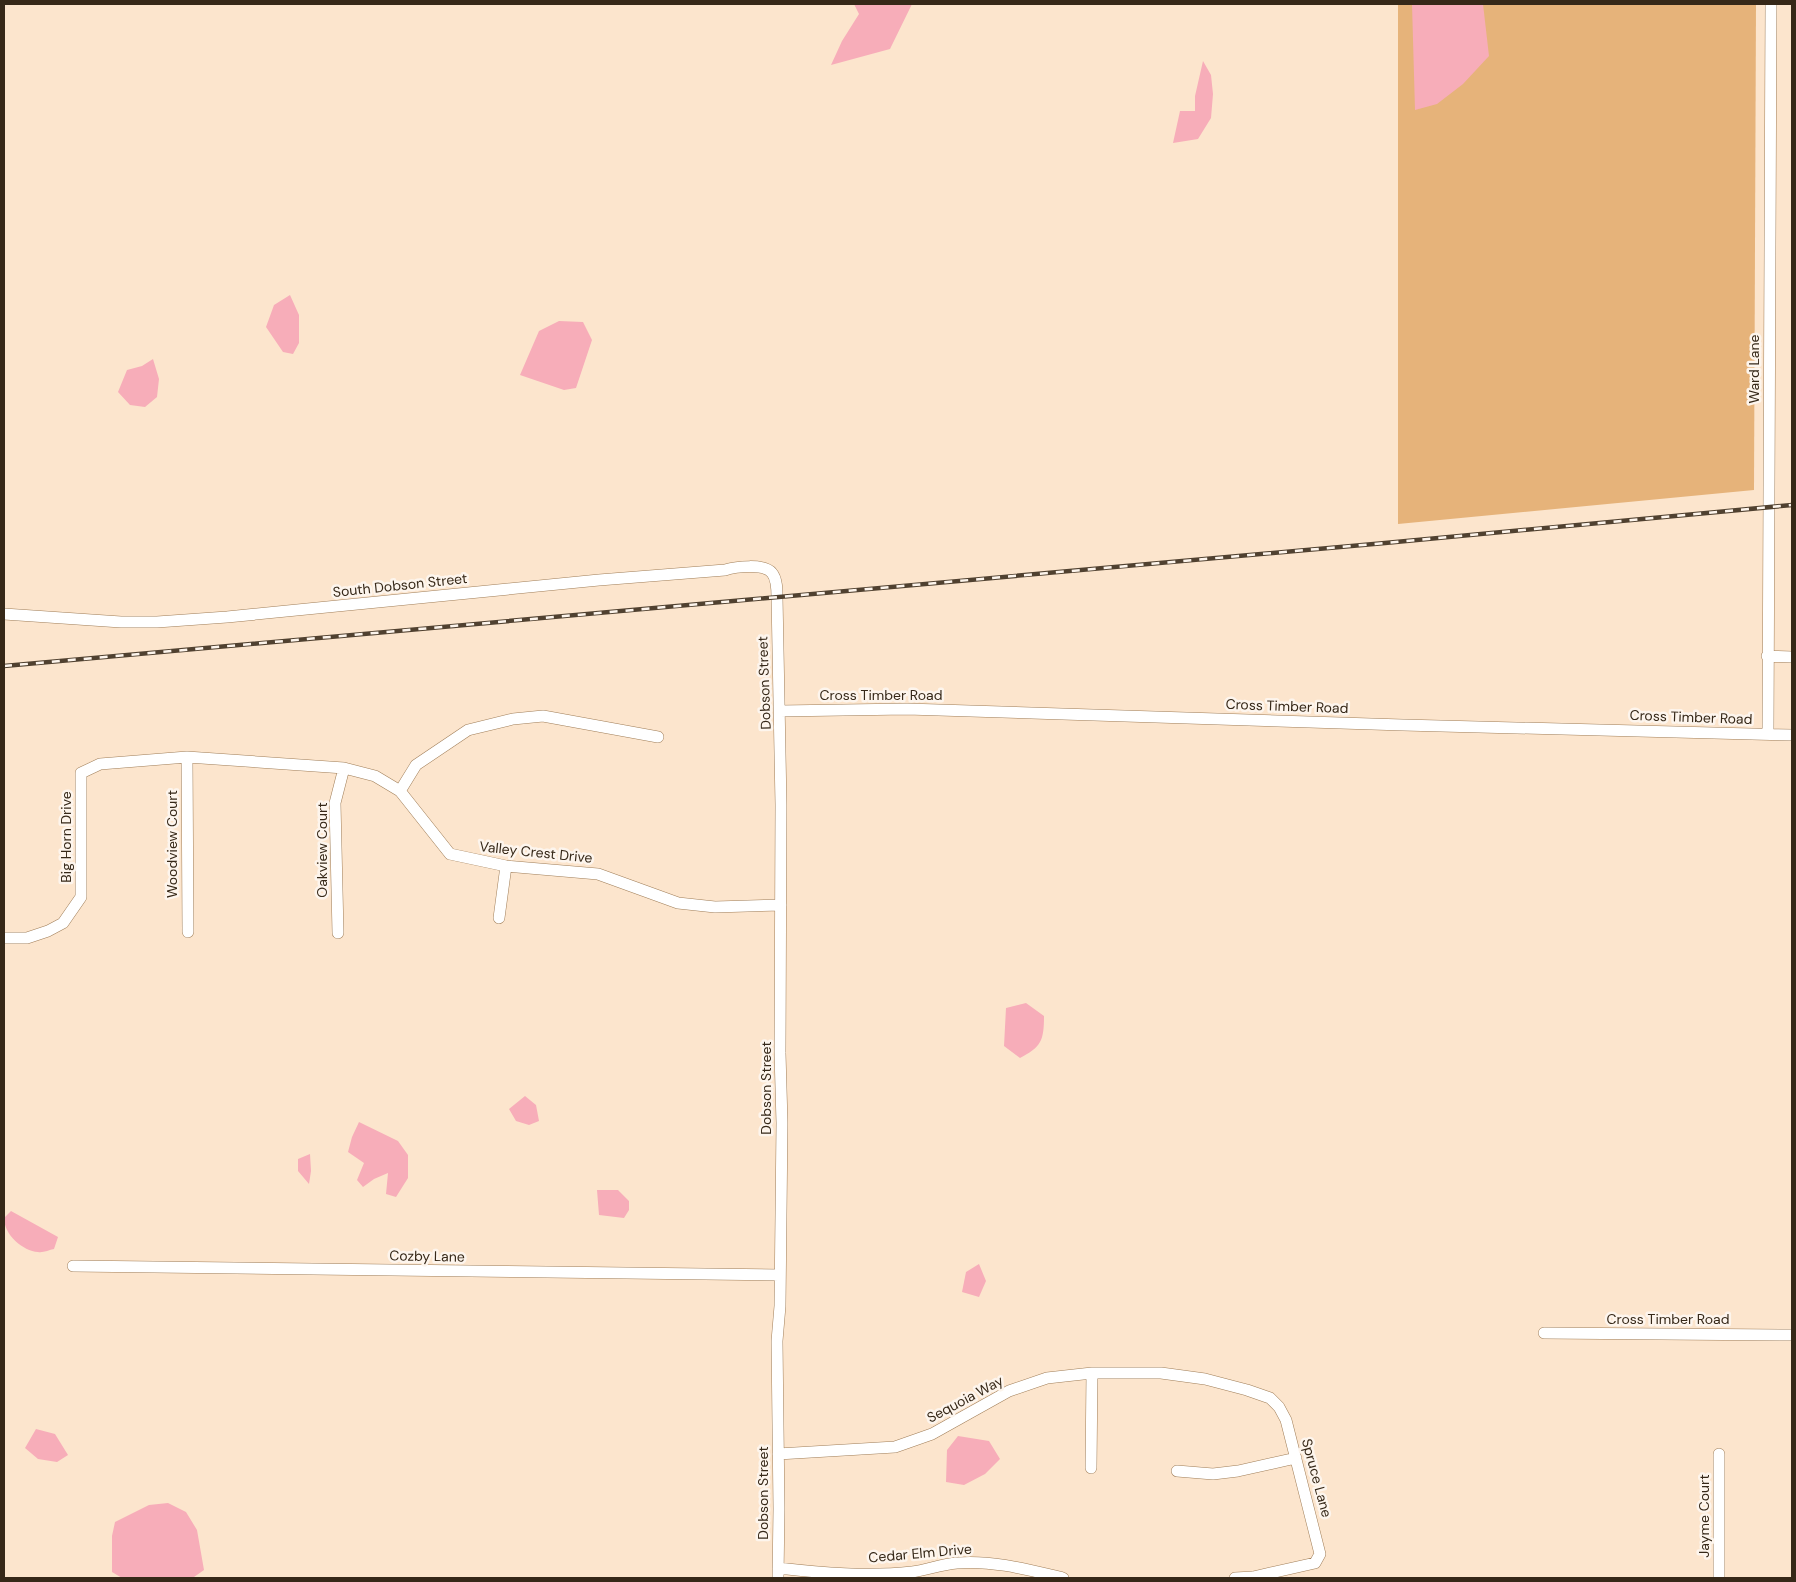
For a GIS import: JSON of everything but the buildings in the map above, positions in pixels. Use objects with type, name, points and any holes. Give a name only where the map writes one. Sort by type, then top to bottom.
[{"type":"street","name":"Ward Lane","points":[[1768,734],[1771,4]]},
{"type":"street","name":"South Dobson Street","points":[[4,614],[121,622],[157,622],[754,567],[766,569],[773,574],[777,597]]},
{"type":"street","name":"Dobson Street","points":[[777,597],[782,906],[780,1275],[777,1341],[778,1573]]},
{"type":"street","points":[[1767,656],[1792,657]]},
{"type":"street","name":"Cross Timber Road","points":[[780,711],[907,709],[1403,726],[1792,735]]},
{"type":"street","points":[[400,791],[416,765],[468,730],[513,719],[543,716],[658,737]]},
{"type":"street","name":"Valley Crest Drive","points":[[81,773],[100,764],[187,756],[344,768],[375,776],[400,791],[450,854],[506,866],[598,874],[678,903],[715,907],[782,906]]},
{"type":"street","name":"Woodview Court","points":[[187,756],[188,932]]},
{"type":"street","name":"Oakview Court","points":[[338,933],[335,803],[344,768]]},
{"type":"street","name":"Big Horn Drive","points":[[4,938],[27,938],[48,931],[63,923],[81,897],[81,773]]},
{"type":"street","points":[[499,918],[506,866]]},
{"type":"street","name":"Cozby Lane","points":[[73,1266],[780,1275]]},
{"type":"street","name":"Cross Timber Road","points":[[1544,1333],[1792,1335]]},
{"type":"street","points":[[1091,1468],[1092,1372]]},
{"type":"street","name":"Sequoia Way","points":[[778,1454],[896,1447],[932,1434],[1009,1390],[1047,1378],[1092,1372],[1161,1373],[1205,1379],[1270,1398],[1279,1407]]},
{"type":"street","name":"Spruce Lane","points":[[1235,1578],[1253,1577],[1287,1570],[1315,1562],[1319,1558],[1320,1554],[1316,1535],[1286,1420],[1279,1407]]},
{"type":"street","name":"Jayme Court","points":[[1719,1454],[1719,1578]]},
{"type":"street","points":[[1177,1471],[1213,1474],[1238,1471],[1296,1458]]},
{"type":"street","name":"Cedar Elm Drive","points":[[778,1573],[879,1574],[913,1572],[956,1562],[988,1563],[1063,1578]]},
{"type":"shaded area","points":[[854,4],[912,4],[890,49],[831,65],[842,41],[859,14]]},
{"type":"shaded area","points":[[1398,4],[1756,4],[1754,490],[1398,524]]},
{"type":"shaded area","points":[[1412,4],[1483,4],[1489,56],[1463,84],[1437,104],[1415,110]]},
{"type":"shaded area","points":[[1203,61],[1211,75],[1213,94],[1211,118],[1198,139],[1173,143],[1180,111],[1195,111],[1195,96]]},
{"type":"shaded area","points":[[290,295],[299,315],[299,343],[293,354],[283,352],[266,327],[274,305]]},
{"type":"shaded area","points":[[559,321],[583,322],[592,340],[576,388],[564,390],[520,375],[539,331]]},
{"type":"shaded area","points":[[153,359],[159,379],[157,397],[145,407],[130,405],[118,392],[127,370],[142,366]]},
{"type":"shaded area","points":[[1026,1003],[1044,1016],[1043,1032],[1037,1046],[1020,1058],[1004,1046],[1006,1008]]},
{"type":"shaded area","points":[[525,1096],[536,1105],[539,1121],[529,1125],[516,1121],[509,1109]]},
{"type":"shaded area","points":[[359,1122],[398,1141],[408,1155],[408,1178],[396,1197],[386,1194],[388,1173],[374,1179],[363,1187],[357,1180],[364,1163],[348,1152]]},
{"type":"shaded area","points":[[310,1154],[311,1171],[309,1184],[298,1171],[298,1159]]},
{"type":"shaded area","points":[[597,1190],[618,1190],[629,1201],[629,1210],[624,1218],[599,1215]]},
{"type":"shaded area","points":[[11,1211],[58,1237],[54,1249],[42,1252],[32,1251],[15,1241],[7,1230],[4,1218]]},
{"type":"shaded area","points":[[979,1264],[986,1281],[979,1297],[962,1292],[966,1272]]},
{"type":"shaded area","points":[[36,1429],[55,1434],[68,1455],[57,1462],[38,1459],[25,1448]]},
{"type":"shaded area","points":[[958,1436],[989,1441],[1000,1459],[985,1474],[964,1485],[946,1482],[947,1450]]},
{"type":"shaded area","points":[[168,1503],[186,1512],[197,1530],[204,1570],[194,1577],[160,1578],[122,1578],[112,1572],[112,1536],[115,1522],[149,1505]]},
{"type":"railway","points":[[4,666],[1792,505]]}]
